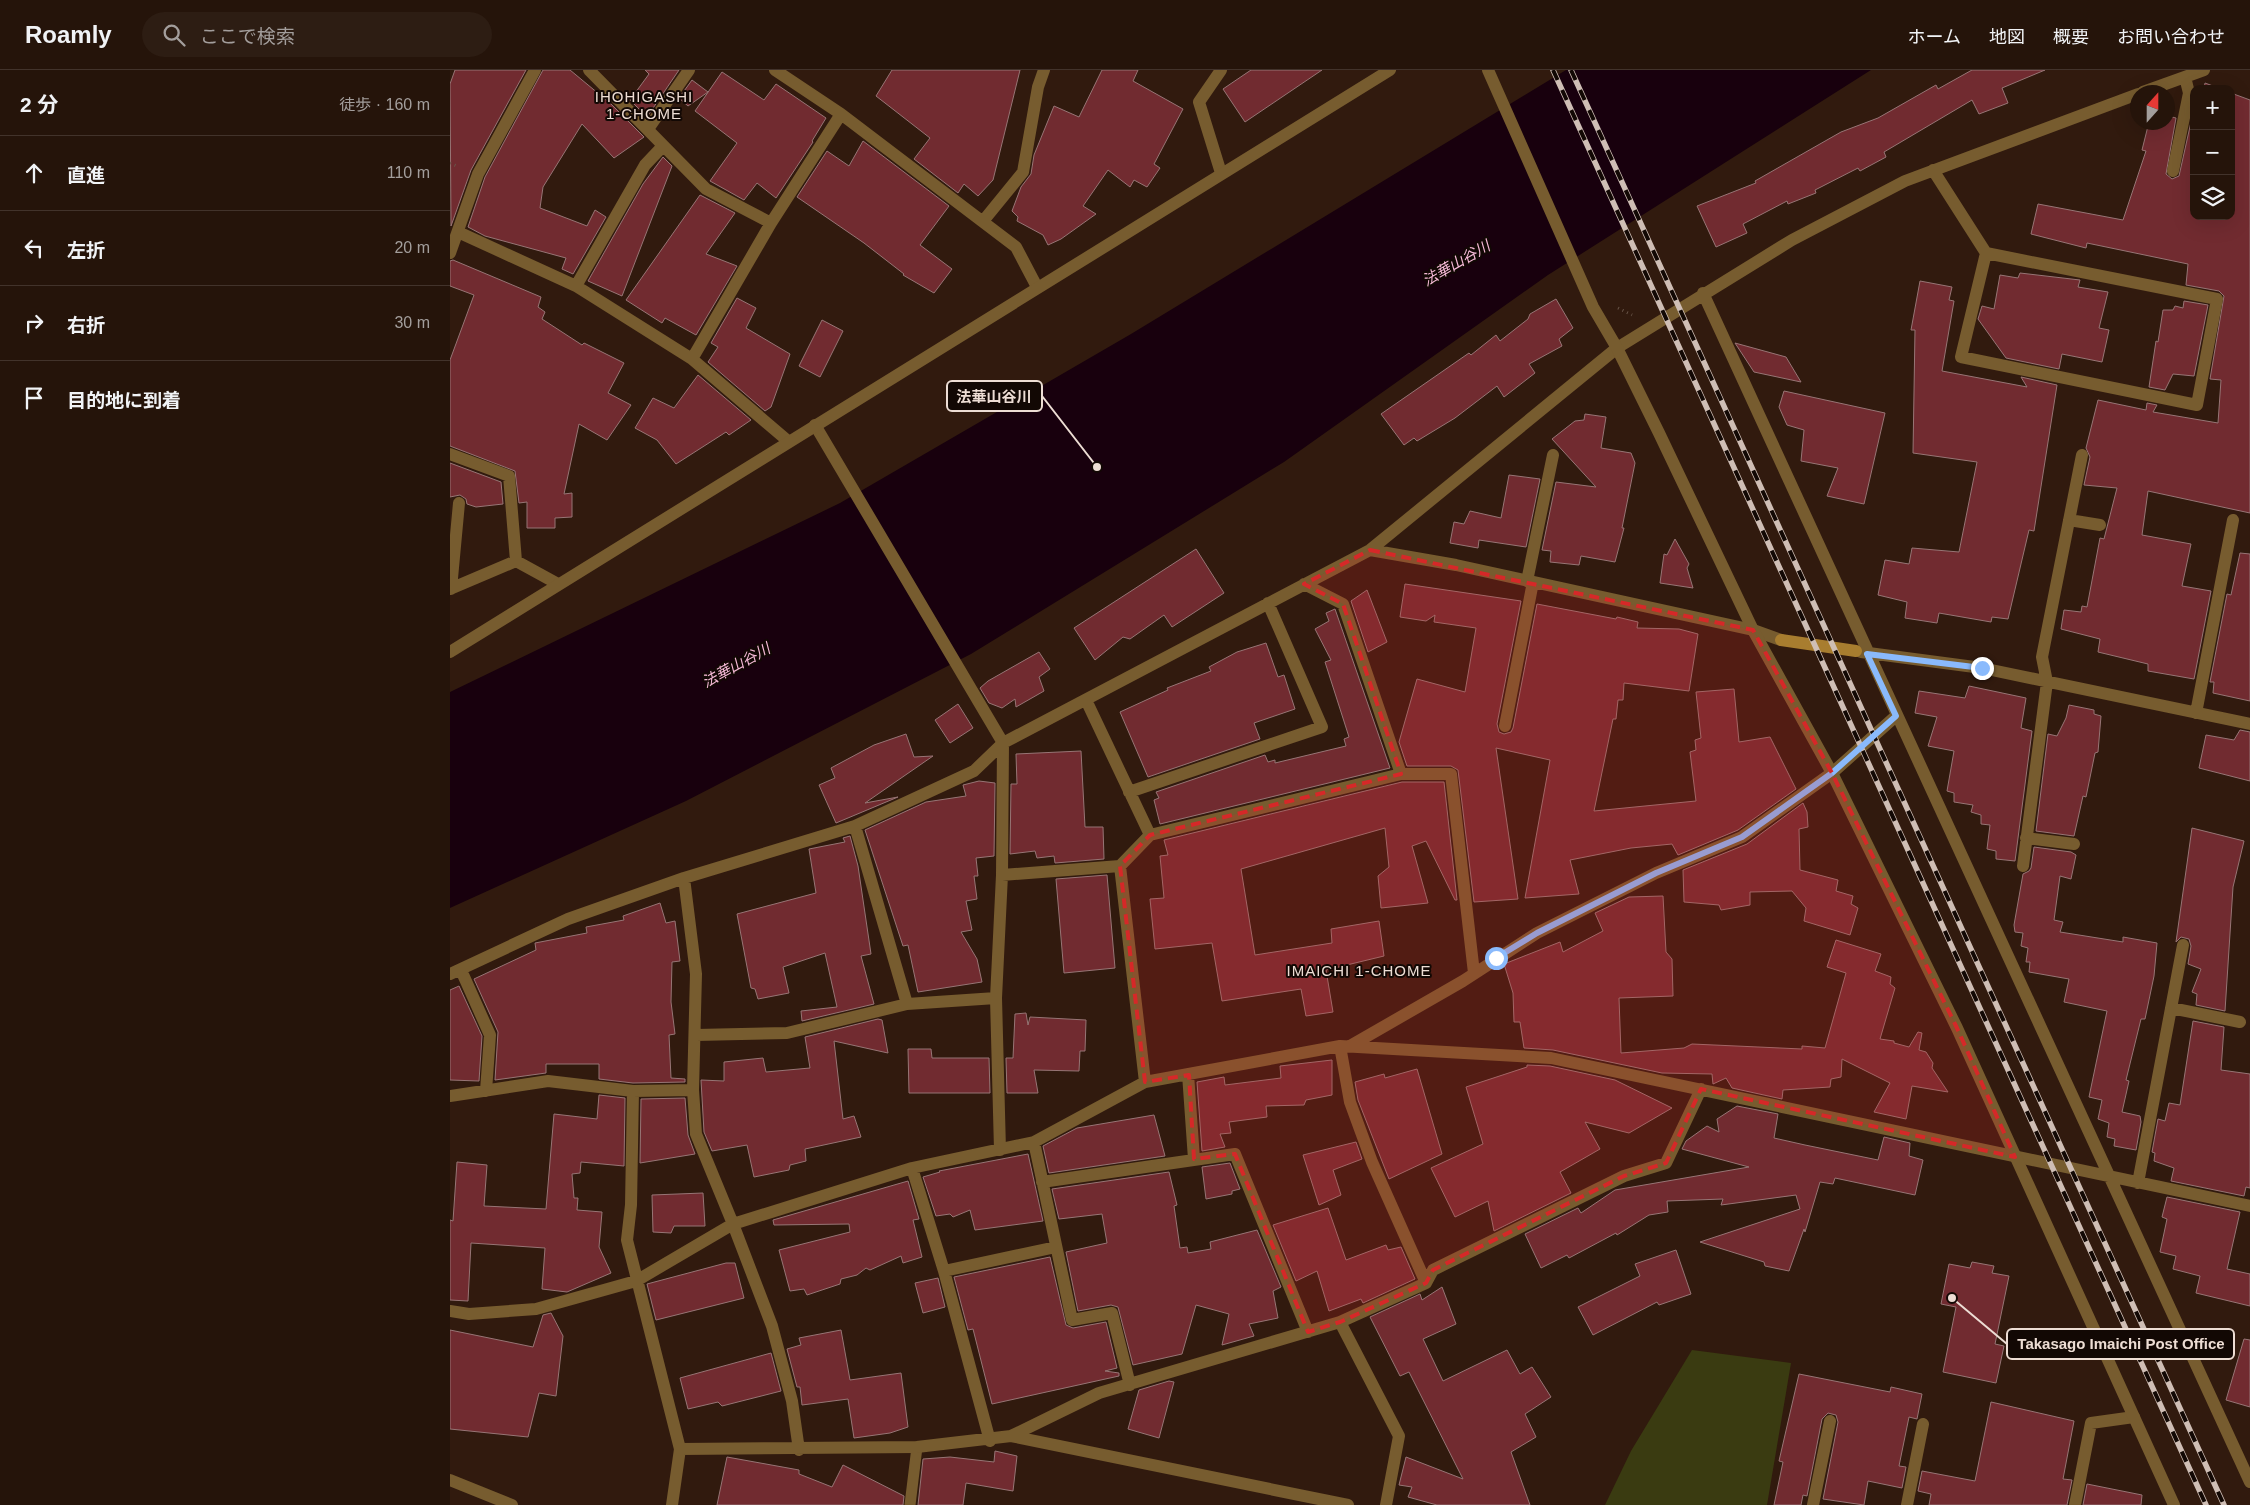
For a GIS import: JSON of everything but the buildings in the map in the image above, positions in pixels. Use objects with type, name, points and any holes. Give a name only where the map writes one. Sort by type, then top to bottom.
[{"type":"main road","points":[[1781,640],[1862,652]]},
{"type":"street","points":[[450,253],[478,174],[535,70]]},
{"type":"street","points":[[589,70],[706,189],[771,223]]},
{"type":"street","points":[[648,129],[690,70]]},
{"type":"street","points":[[775,70],[841,114],[984,220],[1016,247],[1037,287]]},
{"type":"street","points":[[984,220],[1023,172],[1038,87],[1044,70]]},
{"type":"street","points":[[1221,70],[1199,102],[1221,173]]},
{"type":"street","points":[[450,652],[1390,70]]},
{"type":"street","points":[[1488,70],[1593,307],[1617,348],[1753,630],[1832,773],[1957,1028],[2174,1505]]},
{"type":"street","points":[[2163,85],[2204,70]]},
{"type":"street","points":[[2173,171],[2189,93],[2185,77]]},
{"type":"street","points":[[486,1090],[490,1035],[456,972],[568,919],[684,878],[855,826],[974,771],[1002,743],[1370,550],[1617,348],[1703,293],[1792,240],[1904,181],[2130,97]]},
{"type":"street","points":[[692,359],[771,223],[841,114]]},
{"type":"street","points":[[576,286],[646,165],[663,146]]},
{"type":"street","points":[[1933,170],[1986,253],[1961,358],[2197,406],[2217,299],[1986,253]]},
{"type":"street","points":[[458,232],[576,286],[692,359],[788,442]]},
{"type":"street","points":[[1703,293],[1862,652],[1896,716],[2250,1482]]},
{"type":"street","points":[[815,425],[1002,743],[1002,875],[996,998],[1000,1150]]},
{"type":"street","points":[[450,454],[509,476],[516,561]]},
{"type":"street","points":[[2023,866],[2047,682],[2042,656],[2082,455]]},
{"type":"street","points":[[1505,726],[1553,456]]},
{"type":"street","points":[[459,503],[451,589],[516,561]]},
{"type":"street","points":[[2069,520],[2100,525]]},
{"type":"street","points":[[2196,713],[2233,520]]},
{"type":"street","points":[[1370,550],[1530,581],[1753,630],[1781,640]]},
{"type":"street","points":[[516,561],[558,584]]},
{"type":"street","points":[[1304,584],[1343,604],[1401,774]]},
{"type":"street","points":[[1129,792],[1322,726],[1268,603]]},
{"type":"street","points":[[1862,652],[1982,668],[2250,724]]},
{"type":"street","points":[[1086,700],[1150,835]]},
{"type":"street","points":[[1345,1046],[1474,973],[1537,933],[1656,873],[1742,837],[1832,773],[1896,716]]},
{"type":"street","points":[[1002,875],[1120,866],[1150,835],[1401,774],[1451,774],[1474,973]]},
{"type":"street","points":[[855,826],[907,1004]]},
{"type":"street","points":[[2026,838],[2074,844]]},
{"type":"street","points":[[1120,866],[1145,1082]]},
{"type":"street","points":[[684,878],[696,974],[696,1035],[693,1090],[696,1134],[734,1224],[772,1326],[792,1400],[799,1450]]},
{"type":"street","points":[[2138,1183],[2183,945]]},
{"type":"street","points":[[696,1035],[787,1033],[907,1004],[996,998]]},
{"type":"street","points":[[2171,1008],[2240,1022]]},
{"type":"street","points":[[1345,1046],[1350,1102],[1388,1199],[1426,1283]]},
{"type":"street","points":[[450,1311],[469,1314],[536,1309],[636,1281],[734,1224],[912,1168],[1034,1142],[1145,1082],[1345,1046],[1551,1058],[2250,1206]]},
{"type":"street","points":[[1188,1074],[1194,1159]]},
{"type":"street","points":[[450,1096],[548,1081],[633,1091],[693,1090]]},
{"type":"street","points":[[680,1449],[799,1450],[917,1447],[990,1441],[1011,1436],[1099,1393],[1340,1322],[1426,1283],[1433,1270],[1624,1176],[1666,1163],[1701,1089]]},
{"type":"street","points":[[633,1091],[631,1205],[627,1240],[680,1449],[672,1505]]},
{"type":"street","points":[[1034,1142],[1072,1320],[1112,1313],[1130,1385]]},
{"type":"street","points":[[1042,1182],[1235,1154],[1308,1332]]},
{"type":"street","points":[[912,1168],[944,1271],[990,1441]]},
{"type":"street","points":[[944,1271],[1056,1247]]},
{"type":"street","points":[[1340,1322],[1399,1436],[1386,1505]]},
{"type":"street","points":[[2075,1505],[2091,1423],[2134,1417]]},
{"type":"street","points":[[1812,1505],[1830,1421]]},
{"type":"street","points":[[1907,1505],[1923,1424]]},
{"type":"street","points":[[1011,1436],[1348,1505]]},
{"type":"street","points":[[450,1480],[512,1505]]},
{"type":"lane","points":[[910,1505],[917,1447]]},
{"type":"path","points":[[1613,300],[1618,308],[1633,316]]},
{"type":"highlighted area","points":[[1370,550],[1753,630],[1832,773],[1957,1028],[2015,1157],[1701,1089],[1666,1163],[1624,1176],[1433,1270],[1426,1283],[1340,1322],[1308,1332],[1235,1154],[1194,1159],[1189,1075],[1145,1082],[1120,866],[1150,835],[1401,774],[1343,604],[1304,584]]},
{"type":"shaded area","points":[[1692,1350],[1791,1363],[1767,1505],[1605,1505],[1631,1451]]},
{"type":"water","points":[[1566,70],[1871,70],[1548,275],[1284,462],[971,654],[686,801],[450,908],[450,692],[840,503],[1131,334]]},
{"type":"railway","points":[[1553,70],[2206,1505]]},
{"type":"railway","points":[[1571,70],[2224,1505]]},
{"type":"place","name":"法華山谷川","points":[[1097,467]]},
{"type":"place","name":"Takasago Imaichi Post Office","points":[[1952,1298]]},
{"type":"district","name":"IHOHIGASHI 1-CHOME","points":[[644,104]]},
{"type":"district","name":"IMAICHI 1-CHOME","points":[[1359,970]]},
{"type":"route","points":[[1496,958],[1537,933],[1656,873],[1742,837],[1832,773],[1896,716],[1867,654],[1982,668]]}]
